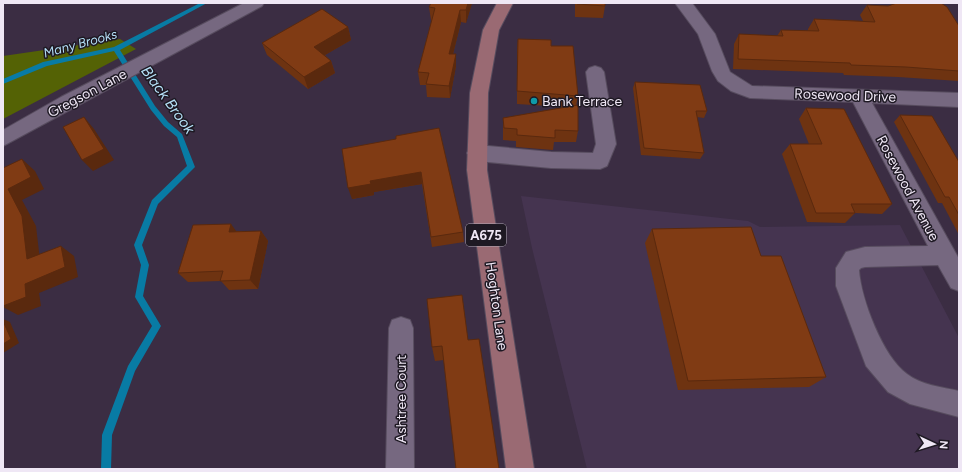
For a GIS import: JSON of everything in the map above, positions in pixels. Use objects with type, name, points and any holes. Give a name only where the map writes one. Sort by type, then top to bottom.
[{"type":"main road","name":"Hoghton Lane","points":[[505,3],[491,30],[479,93],[477,170],[520,469]]},
{"type":"street","name":"Gregson Lane","points":[[3,139],[68,102],[256,3]]},
{"type":"street","name":"Rosewood Drive","points":[[683,3],[709,38],[722,76],[732,84],[750,92],[959,100]]},
{"type":"street","points":[[478,153],[551,160],[600,161],[606,144],[595,72]]},
{"type":"street","name":"Rosewood Avenue","points":[[858,95],[959,282]]},
{"type":"street","points":[[945,255],[865,257],[854,259],[847,268],[848,286],[875,357],[897,383],[919,395],[959,404]]},
{"type":"street","name":"Ashtree Court","points":[[400,469],[401,328]]},
{"type":"shaded area","points":[[521,196],[748,221],[760,227],[900,225],[959,338],[959,469],[587,469],[532,248]]},
{"type":"green space","points":[[120,39],[136,49],[3,119],[3,56]]},
{"type":"building","points":[[431,3],[468,3],[466,10],[460,10],[449,54],[456,54],[449,86],[426,84],[429,73],[418,72],[435,8],[429,7]]},
{"type":"building","points":[[605,3],[605,6],[577,4]]},
{"type":"building","points":[[897,3],[941,3],[947,7],[959,26],[959,71],[851,65],[850,63],[738,59],[739,34],[783,36],[781,30],[819,31],[814,19],[875,22],[867,5],[888,6]]},
{"type":"building","points":[[322,9],[348,27],[314,47],[331,61],[304,77],[262,43]]},
{"type":"building","points":[[518,39],[551,40],[551,46],[573,46],[578,96],[517,91]]},
{"type":"building","points":[[635,82],[700,85],[707,111],[696,111],[704,153],[644,148]]},
{"type":"building","points":[[578,105],[578,131],[555,130],[555,138],[517,135],[517,129],[504,128],[503,118]]},
{"type":"building","points":[[806,108],[844,109],[892,204],[851,204],[855,213],[816,213],[790,144],[822,144]]},
{"type":"building","points":[[900,115],[932,116],[959,162],[959,215],[949,197],[945,197]]},
{"type":"building","points":[[84,117],[104,149],[82,160],[63,127]]},
{"type":"building","points":[[439,128],[463,232],[431,237],[421,172],[370,181],[371,184],[348,188],[342,149],[396,139],[396,136]]},
{"type":"building","points":[[22,159],[31,177],[8,189],[22,216],[27,259],[61,246],[65,267],[25,284],[26,297],[3,306],[3,168]]},
{"type":"building","points":[[231,224],[229,232],[261,231],[250,280],[220,281],[223,271],[178,273],[193,225]]},
{"type":"building","points":[[751,227],[761,256],[781,256],[826,377],[688,381],[652,229]]},
{"type":"building","points":[[462,295],[468,340],[479,339],[499,469],[456,469],[442,346],[432,347],[427,299]]},
{"type":"building","points":[[3,321],[11,339],[3,344]]},
{"type":"waterway","name":"Many Brooks","points":[[116,49],[204,3]]},
{"type":"waterway","name":"Many Brooks","points":[[3,82],[45,64],[116,49]]},
{"type":"waterway","name":"Black Brook","points":[[106,469],[107,435],[131,369],[157,326],[139,297],[145,265],[138,245],[155,202],[191,167],[180,136],[166,124],[153,108],[116,49]]},
{"type":"place","name":"Bank Terrace","points":[[534,101]]}]
